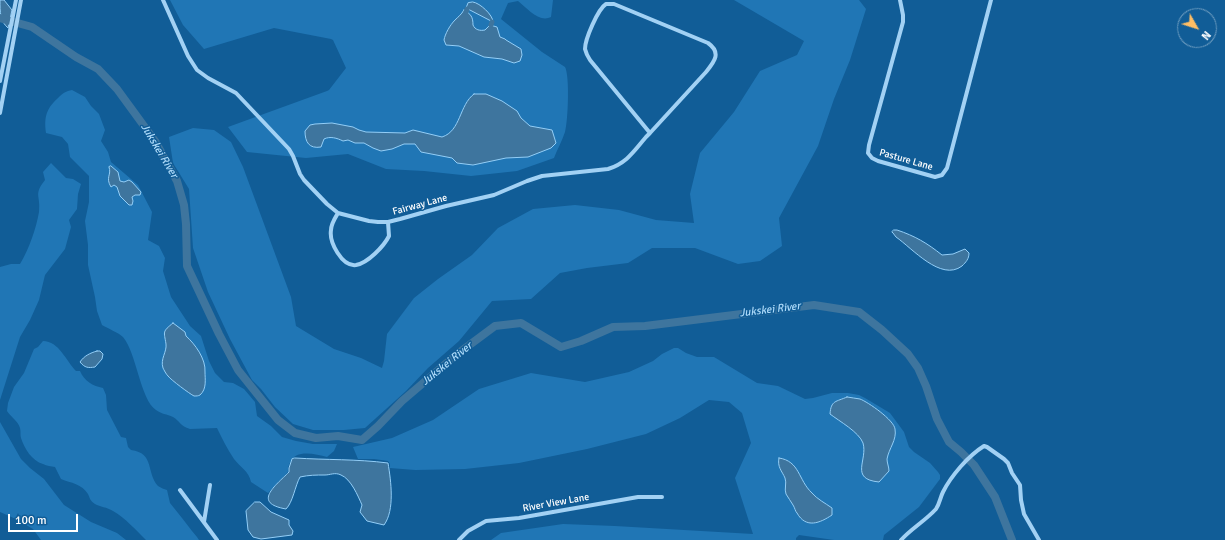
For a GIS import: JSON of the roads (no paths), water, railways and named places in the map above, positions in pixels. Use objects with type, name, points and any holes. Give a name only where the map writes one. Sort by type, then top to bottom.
[{"type":"street","points":[[0,80],[16,0]]},
{"type":"street","points":[[0,113],[21,0]]},
{"type":"street","name":"Fairway Lane","points":[[163,0],[188,56],[197,70],[228,88],[241,98],[289,149],[304,180],[338,213],[369,221],[388,222],[494,195],[527,180],[542,176],[604,170],[614,167],[626,160],[713,64],[716,58],[715,50],[711,45],[704,41],[614,4],[606,4],[598,12],[588,36],[585,48],[587,54],[590,60],[650,133]]},
{"type":"street","name":"Pasture Lane","points":[[900,0],[903,22],[868,153],[872,158],[878,161],[935,177],[942,175],[946,168],[991,0]]},
{"type":"street","points":[[338,213],[332,226],[331,234],[339,256],[350,264],[356,265],[363,262],[376,252],[389,236],[388,222]]},
{"type":"street","points":[[901,540],[937,508],[943,492],[951,478],[984,446],[1008,463],[1012,473],[1020,485],[1024,514],[1039,540]]},
{"type":"street","points":[[204,522],[210,485]]},
{"type":"street","points":[[180,490],[217,540]]},
{"type":"street","name":"River View Lane","points":[[459,540],[468,531],[486,521],[519,518],[638,497],[662,497]]},
{"type":"waterway","name":"Jukskei River","points":[[0,18],[32,27],[76,57],[98,69],[117,89],[155,141],[177,181],[184,205],[187,266],[219,334],[238,370],[278,420],[295,433],[316,438],[338,436],[362,440],[402,401],[456,355],[495,326],[521,323],[561,347],[581,341],[613,327],[645,326],[814,305],[859,312],[882,330],[908,354],[918,368],[926,386],[937,419],[949,442],[974,465],[995,497],[1012,540]]}]
